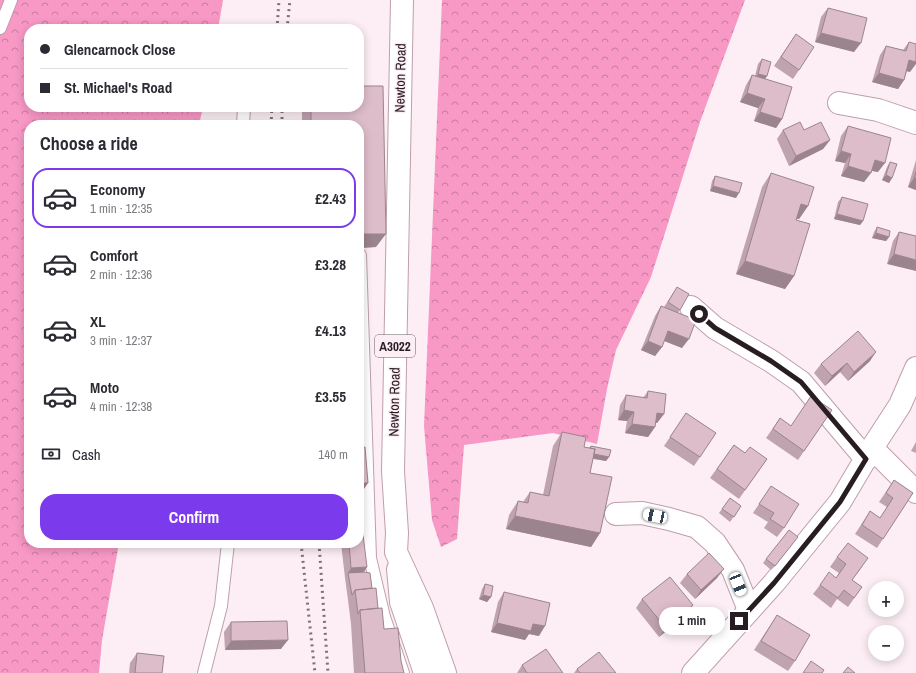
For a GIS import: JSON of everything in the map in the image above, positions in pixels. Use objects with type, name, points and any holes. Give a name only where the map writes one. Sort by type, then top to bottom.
[{"type":"street","name":"Newton Road","points":[[402,0],[393,471],[397,533],[396,552],[422,608],[445,668]]},
{"type":"street","points":[[839,103],[878,110],[916,124]]},
{"type":"street","points":[[691,307],[715,328],[771,361],[801,382],[869,454],[916,492]]},
{"type":"street","points":[[701,671],[749,610],[774,583],[840,502],[900,405],[916,368]]},
{"type":"street","points":[[616,514],[642,513],[697,527],[715,543],[732,570],[749,610]]},
{"type":"street","name":"A3022","points":[[396,552],[401,602],[425,673]]},
{"type":"lane","points":[[0,28],[12,0]]},
{"type":"lane","points":[[364,376],[370,558],[384,617],[404,673]]},
{"type":"lane","points":[[204,673],[221,606],[227,548]]},
{"type":"green space","points":[[0,0],[223,0],[219,24],[24,24],[24,112],[202,112],[200,120],[24,120],[24,548],[118,548],[102,640],[99,673],[0,673]]},
{"type":"green space","points":[[442,0],[745,0],[701,119],[651,277],[616,350],[597,444],[553,433],[464,445],[457,539],[441,547],[432,520],[424,426]]},
{"type":"building","points":[[828,8],[867,18],[861,43],[821,33]]},
{"type":"building","points":[[796,34],[814,47],[799,70],[781,57]]},
{"type":"building","points":[[909,42],[916,44],[916,62],[909,60],[904,80],[879,73],[886,46],[906,51]]},
{"type":"building","points":[[762,59],[771,62],[767,76],[758,74]]},
{"type":"building","points":[[752,75],[792,87],[782,119],[760,112],[765,99],[747,93]]},
{"type":"building","points":[[364,86],[383,86],[386,234],[364,234],[364,120],[311,120],[311,112],[364,112]]},
{"type":"building","points":[[800,122],[804,130],[821,122],[830,140],[796,156],[783,130]]},
{"type":"building","points":[[848,126],[891,138],[885,163],[875,160],[871,173],[848,166],[851,154],[841,151]]},
{"type":"building","points":[[890,162],[897,164],[892,178],[886,175]]},
{"type":"building","points":[[771,173],[814,187],[808,206],[801,204],[796,220],[810,224],[794,276],[745,261]]},
{"type":"building","points":[[715,176],[742,183],[739,193],[713,186]]},
{"type":"building","points":[[842,197],[868,204],[863,221],[837,214]]},
{"type":"building","points":[[877,227],[890,231],[889,237],[876,233]]},
{"type":"building","points":[[899,232],[916,236],[916,260],[894,254]]},
{"type":"building","points":[[677,287],[689,294],[680,310],[668,302]]},
{"type":"building","points":[[661,306],[696,320],[689,339],[668,331],[662,347],[648,341]]},
{"type":"building","points":[[858,331],[876,352],[854,372],[847,363],[832,376],[821,364]]},
{"type":"building","points":[[648,391],[666,394],[664,414],[657,413],[655,427],[632,424],[634,412],[624,410],[626,395],[647,398]]},
{"type":"building","points":[[811,396],[832,410],[804,451],[773,429],[780,418],[791,426]]},
{"type":"building","points":[[686,413],[716,433],[700,457],[670,437]]},
{"type":"building","points":[[562,432],[586,437],[584,447],[595,449],[590,473],[612,477],[600,533],[515,516],[518,501],[528,503],[530,492],[549,496]]},
{"type":"building","points":[[734,445],[745,453],[750,447],[767,459],[745,490],[717,469]]},
{"type":"building","points":[[591,446],[611,450],[609,457],[594,454],[595,449],[590,448]]},
{"type":"building","points":[[365,447],[368,483],[364,483]]},
{"type":"building","points":[[894,480],[913,493],[883,539],[862,525],[870,511],[880,518],[893,498],[886,493]]},
{"type":"building","points":[[771,486],[799,504],[784,528],[770,519],[774,513],[759,504]]},
{"type":"building","points":[[730,498],[741,506],[734,517],[722,509]]},
{"type":"building","points":[[789,530],[798,537],[775,566],[766,559]]},
{"type":"building","points":[[364,543],[367,567],[351,568],[349,548],[364,548]]},
{"type":"building","points":[[848,543],[868,558],[852,580],[862,587],[854,598],[844,590],[838,598],[820,585],[829,572],[836,578],[846,564],[837,557]]},
{"type":"building","points":[[709,553],[724,569],[701,590],[687,574]]},
{"type":"building","points":[[348,573],[370,573],[372,588],[355,590],[352,595]]},
{"type":"building","points":[[670,577],[693,605],[666,628],[642,599]]},
{"type":"building","points":[[485,584],[493,586],[491,597],[483,595]]},
{"type":"building","points":[[376,588],[378,608],[360,610],[358,614],[355,590]]},
{"type":"building","points":[[504,592],[550,603],[545,626],[533,624],[531,631],[497,623]]},
{"type":"building","points":[[382,608],[384,629],[398,628],[401,661],[404,673],[365,673],[360,610]]},
{"type":"building","points":[[777,615],[810,635],[795,661],[761,641]]},
{"type":"building","points":[[287,621],[288,640],[231,641],[231,622]]},
{"type":"building","points":[[546,649],[563,673],[527,673],[522,665]]},
{"type":"building","points":[[599,652],[616,673],[580,673],[577,669]]},
{"type":"building","points":[[137,653],[164,656],[162,673],[135,673]]},
{"type":"building","points":[[811,661],[824,670],[822,673],[803,673]]},
{"type":"building","points":[[848,667],[855,673],[843,673]]},
{"type":"railway","points":[[277,24],[279,0]]},
{"type":"railway","points":[[288,24],[290,0]]},
{"type":"railway","points":[[271,120],[272,112]]},
{"type":"railway","points":[[282,112],[282,120]]},
{"type":"railway","points":[[302,548],[315,673]]},
{"type":"railway","points":[[319,548],[328,673]]},
{"type":"route","points":[[699,314],[715,328],[771,361],[801,382],[866,459],[840,502],[803,549],[739,621]]}]
